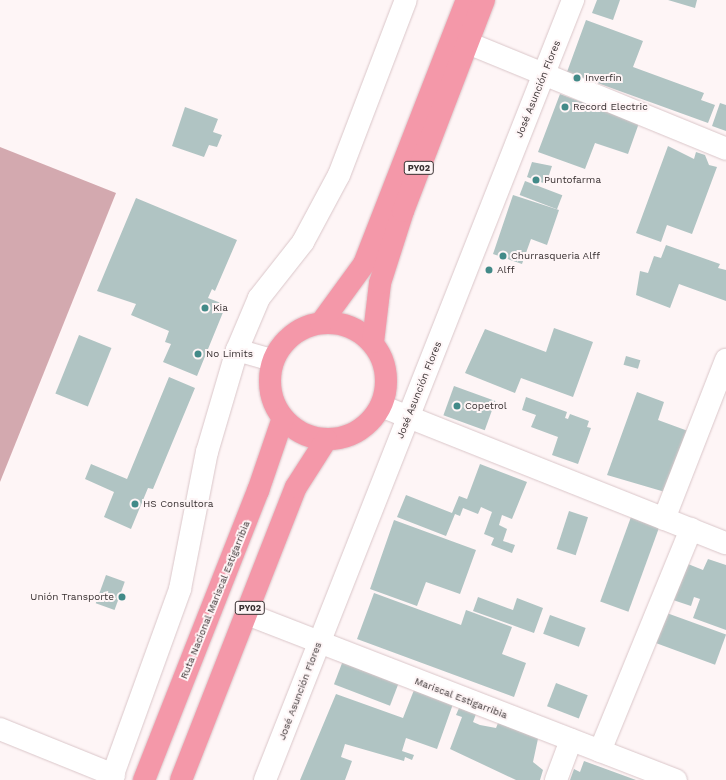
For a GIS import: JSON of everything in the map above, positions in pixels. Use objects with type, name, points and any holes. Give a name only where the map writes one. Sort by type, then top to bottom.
[{"type":"highway","name":"PY02","points":[[321,323],[364,264],[467,0]]},
{"type":"highway","name":"PY02","points":[[373,342],[380,283],[400,218],[484,0]]},
{"type":"highway","points":[[321,323],[349,325],[373,342],[386,370],[386,389],[381,406],[358,431],[326,440],[301,434],[283,418],[269,390],[272,360],[291,334],[305,326],[321,323]]},
{"type":"highway","name":"Ruta Nacional Mariscal Estigarribia","points":[[144,780],[258,491],[283,418]]},
{"type":"highway","name":"PY02","points":[[181,780],[296,487],[326,440]]},
{"type":"street","points":[[0,729],[112,777],[180,588],[208,452],[237,350],[259,298],[303,242],[339,175],[406,0]]},
{"type":"street","name":"José Asunción Flores","points":[[265,780],[574,0]]},
{"type":"street","points":[[468,43],[726,149]]},
{"type":"street","points":[[237,350],[272,360]]},
{"type":"street","points":[[664,518],[726,360]]},
{"type":"street","points":[[381,406],[726,543]]},
{"type":"street","points":[[600,751],[691,529]]},
{"type":"street","name":"Mariscal Estigarribia","points":[[247,614],[676,780]]},
{"type":"street","points":[[556,780],[572,740]]},
{"type":"shaded area","points":[[0,147],[116,193],[0,482]]},
{"type":"building","points":[[597,0],[620,0],[613,20],[592,13]]},
{"type":"building","points":[[668,0],[697,0],[695,8]]},
{"type":"building","points":[[586,20],[643,41],[633,67],[704,93],[701,100],[715,105],[708,123],[567,72]]},
{"type":"building","points":[[560,94],[639,123],[628,154],[595,143],[585,169],[538,152]]},
{"type":"building","points":[[720,103],[726,105],[726,131],[712,126]]},
{"type":"building","points":[[185,107],[218,119],[213,132],[222,135],[217,147],[209,145],[204,157],[172,146]]},
{"type":"building","points":[[668,146],[694,159],[696,152],[705,155],[709,165],[717,167],[692,234],[667,225],[661,242],[636,233]]},
{"type":"building","points":[[532,162],[552,166],[546,184],[527,177]]},
{"type":"building","points":[[525,181],[562,195],[557,209],[520,195]]},
{"type":"building","points":[[513,195],[559,210],[547,245],[531,239],[522,264],[493,254]]},
{"type":"building","points":[[136,198],[237,240],[215,291],[212,289],[208,298],[226,305],[197,376],[163,362],[171,344],[165,342],[169,331],[131,315],[136,304],[97,291]]},
{"type":"building","points":[[666,245],[720,264],[718,268],[726,270],[726,301],[679,284],[670,308],[636,295],[640,271],[648,273],[654,256],[661,258]]},
{"type":"building","points":[[554,328],[593,342],[573,397],[521,378],[515,393],[465,373],[485,329],[546,352]]},
{"type":"building","points":[[79,335],[111,348],[88,407],[55,393]]},
{"type":"building","points":[[626,356],[640,360],[638,369],[624,365]]},
{"type":"building","points":[[169,377],[195,388],[153,489],[148,488],[131,529],[104,517],[114,492],[85,479],[91,464],[127,479]]},
{"type":"building","points":[[454,386],[495,401],[485,430],[443,415]]},
{"type":"building","points":[[637,392],[664,402],[658,420],[688,431],[665,492],[607,475]]},
{"type":"building","points":[[526,397],[567,412],[565,418],[568,419],[570,414],[589,421],[587,427],[591,428],[578,464],[552,455],[558,437],[531,427],[536,415],[522,410]]},
{"type":"building","points":[[480,464],[527,482],[512,519],[502,515],[499,525],[507,529],[503,541],[515,545],[512,553],[491,545],[494,538],[484,534],[492,512],[481,507],[478,514],[463,508],[460,516],[455,514],[446,536],[397,517],[406,495],[452,513],[459,496],[467,499]]},
{"type":"building","points":[[569,511],[588,517],[576,555],[557,549]]},
{"type":"building","points":[[631,517],[659,527],[628,612],[600,602]]},
{"type":"building","points":[[394,520],[476,550],[460,594],[426,582],[417,606],[370,589]]},
{"type":"building","points":[[708,559],[726,565],[726,630],[693,618],[700,599],[694,597],[691,606],[670,599],[683,562],[703,570]]},
{"type":"building","points":[[106,575],[125,582],[115,610],[96,603]]},
{"type":"building","points":[[374,593],[461,625],[466,610],[512,627],[502,654],[526,663],[514,697],[357,639]]},
{"type":"building","points":[[478,597],[513,610],[517,598],[543,608],[534,633],[473,611]]},
{"type":"building","points":[[664,612],[726,635],[715,665],[653,642]]},
{"type":"building","points":[[550,615],[586,628],[579,647],[543,634]]},
{"type":"building","points":[[344,658],[400,680],[390,706],[334,684]]},
{"type":"building","points":[[556,683],[588,695],[579,719],[547,706]]},
{"type":"building","points":[[414,690],[453,704],[437,749],[406,738],[402,751],[414,755],[412,760],[405,757],[404,761],[345,744],[341,757],[352,761],[345,780],[300,780],[336,694],[403,718]]},
{"type":"building","points":[[459,708],[476,714],[473,722],[480,725],[496,728],[498,723],[539,734],[533,762],[543,770],[540,780],[516,780],[450,749],[462,717],[456,715]]},
{"type":"building","points":[[584,761],[636,780],[570,780],[574,769],[580,772]]},
{"type":"place","name":"Inverfin","points":[[577,78]]},
{"type":"place","name":"Record Electric","points":[[565,107]]},
{"type":"place","name":"Puntofarma","points":[[536,180]]},
{"type":"place","name":"Churrasqueria Alff","points":[[503,256]]},
{"type":"place","name":"Alff","points":[[489,270]]},
{"type":"place","name":"Kia","points":[[205,308]]},
{"type":"place","name":"No Limits","points":[[198,354]]},
{"type":"place","name":"Copetrol","points":[[457,406]]},
{"type":"place","name":"HS Consultora","points":[[135,504]]},
{"type":"place","name":"Unión Transporte","points":[[122,597]]}]
